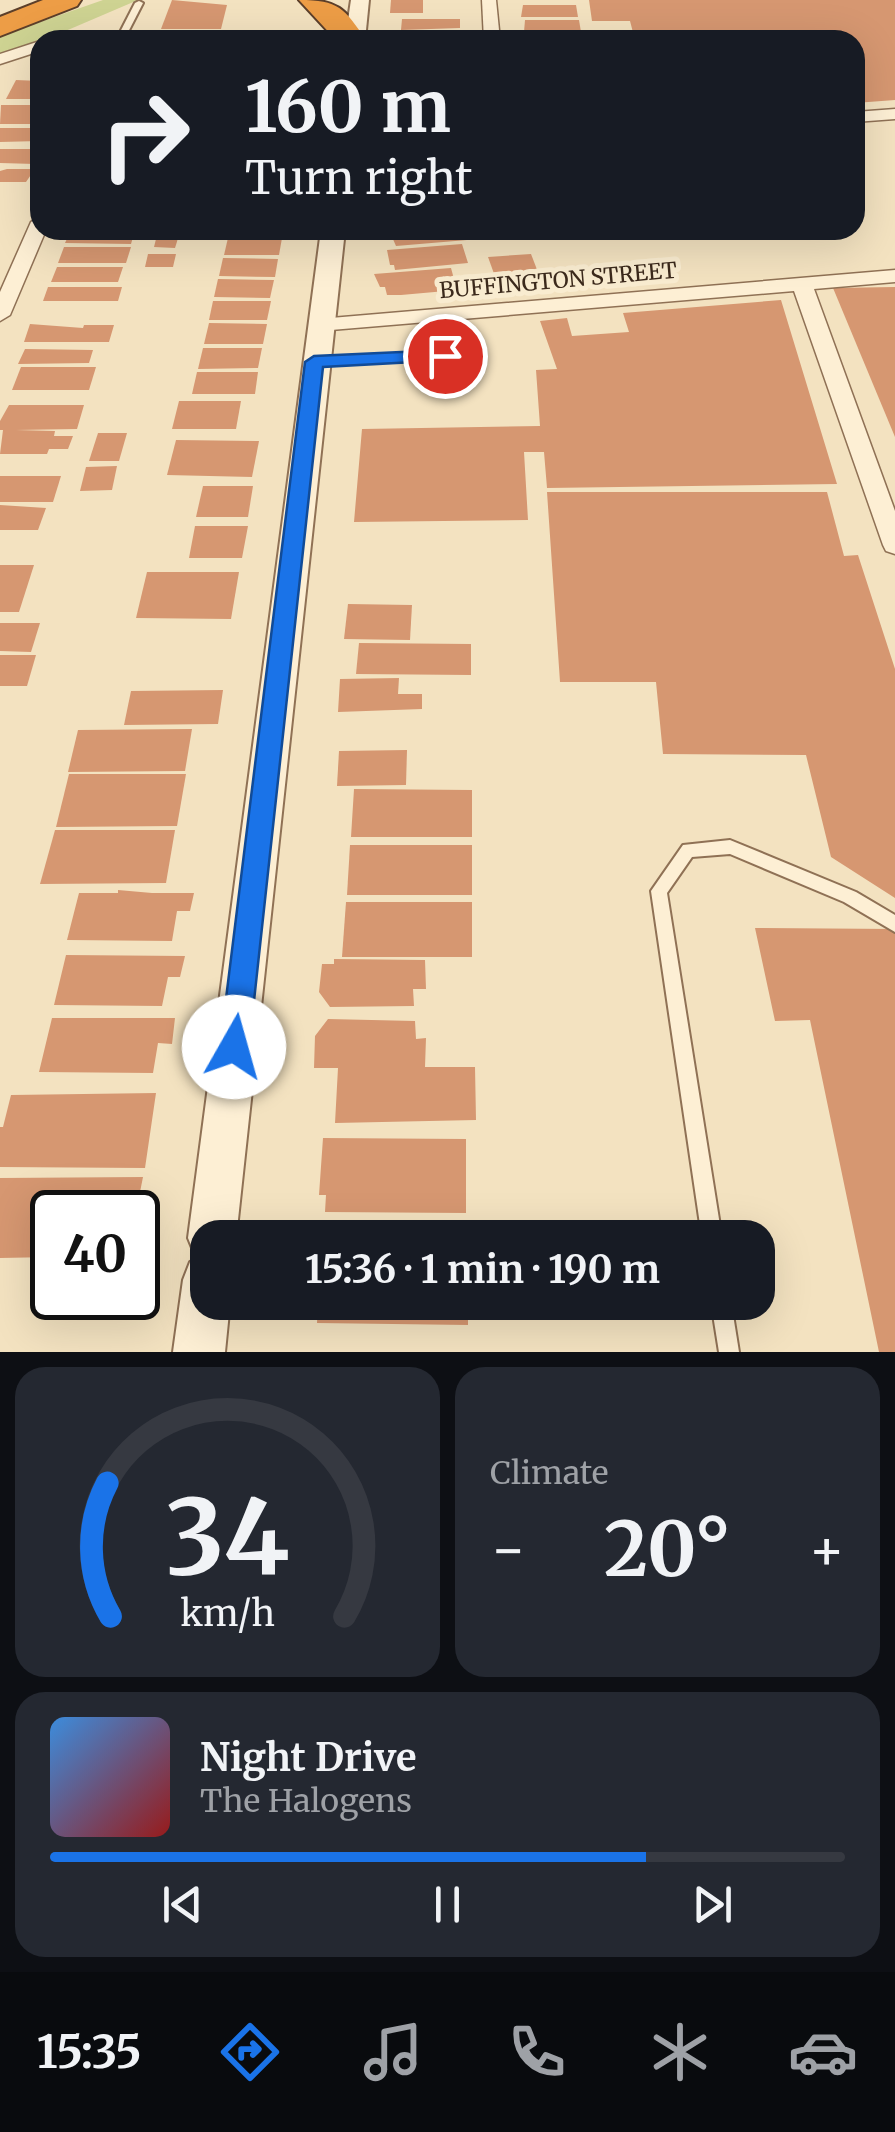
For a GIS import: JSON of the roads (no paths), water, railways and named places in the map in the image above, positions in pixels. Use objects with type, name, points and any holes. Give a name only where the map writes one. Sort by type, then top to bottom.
[{"type":"highway","points":[[0,4],[10,0]]},
{"type":"highway","points":[[0,27],[67,0]]},
{"type":"highway","points":[[312,0],[336,20],[355,20]]},
{"type":"street","points":[[489,0],[491,30]]},
{"type":"street","points":[[4,58],[30,49]]},
{"type":"street","points":[[865,116],[895,114]]},
{"type":"street","points":[[0,316],[32,240]]},
{"type":"street","points":[[214,1220],[332,240]]},
{"type":"street","name":"BUFFINGTON STREET","points":[[319,325],[895,276]]},
{"type":"street","points":[[802,284],[895,545]]},
{"type":"street","points":[[199,1352],[203,1320]]},
{"type":"lane","points":[[125,30],[139,3]]},
{"type":"lane","points":[[314,362],[445,356],[442,314]]},
{"type":"lane","points":[[709,1220],[659,890],[688,850],[730,847],[850,897],[895,924]]},
{"type":"lane","points":[[725,1320],[729,1352]]}]
